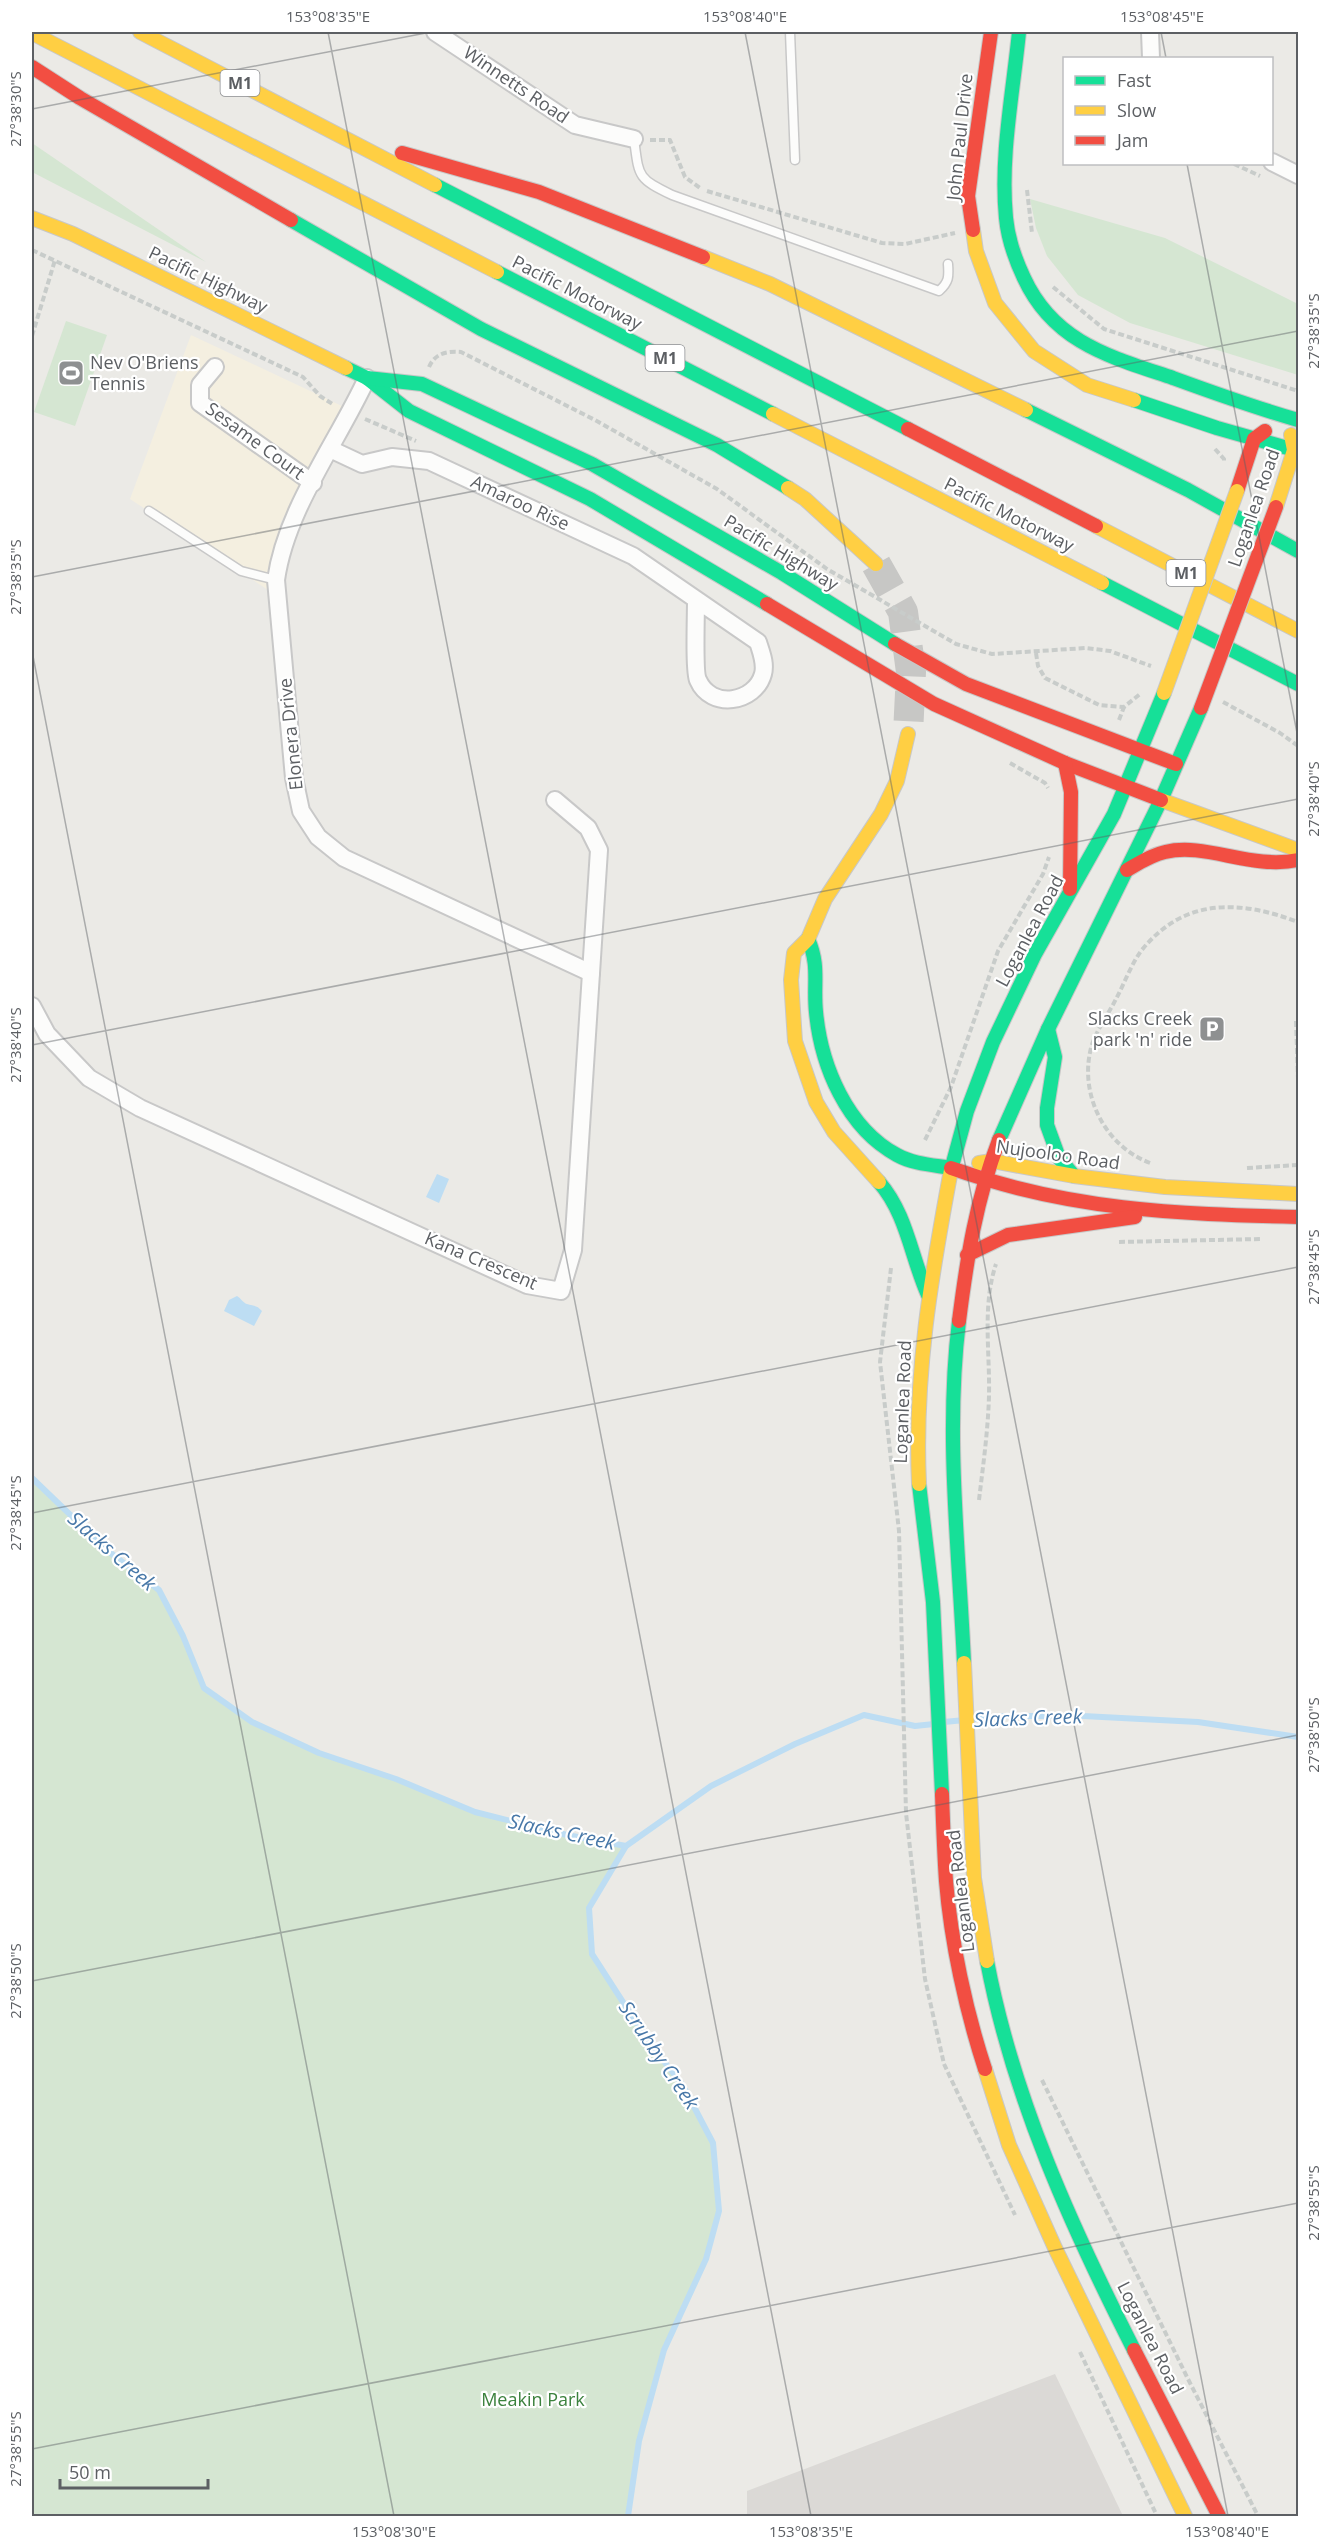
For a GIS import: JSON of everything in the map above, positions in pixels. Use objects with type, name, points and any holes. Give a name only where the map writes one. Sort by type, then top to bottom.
[{"type":"main road","name":"Pacific Motorway","points":[[140,32],[1299,631]]},
{"type":"main road","name":"John Paul Drive","points":[[991,32],[968,196],[976,252],[994,303],[1034,351],[1087,385],[1254,439]]},
{"type":"main road","points":[[1020,32],[1007,155],[1006,218],[1011,246],[1024,280],[1051,320],[1078,339],[1107,354],[1292,418]]},
{"type":"main road","name":"Pacific Motorway","points":[[32,33],[1299,684]]},
{"type":"main road","points":[[32,67],[80,98],[481,329],[717,445],[805,499],[876,564]]},
{"type":"main road","points":[[339,135],[539,192],[770,284],[1188,490],[1299,550]]},
{"type":"main road","name":"Pacific Highway","points":[[32,218],[73,234],[367,378],[409,411],[590,499],[934,704],[1065,763],[1299,850]]},
{"type":"main road","name":"Pacific Highway","points":[[367,378],[422,384],[592,464],[772,567],[867,628],[966,684],[1176,764]]},
{"type":"main road","name":"Loganlea Road","points":[[1185,2517],[1055,2248],[1009,2145],[976,2042],[954,1940],[943,1840],[933,1602],[919,1491],[917,1441],[919,1389],[928,1295],[951,1168],[967,1111],[993,1042],[1035,954],[1114,814],[1164,693],[1254,439],[1292,418],[1296,451],[1201,708],[1161,800],[1048,1029],[1004,1127],[983,1182],[967,1255],[954,1360],[954,1454],[971,1838],[974,1878],[986,1953],[1005,2042],[1038,2139],[1080,2239],[1220,2517]]},
{"type":"main road","points":[[1254,439],[1296,451]]},
{"type":"main road","points":[[1278,503],[1299,492]]},
{"type":"main road","points":[[909,734],[897,781],[881,814],[825,899],[808,939],[794,953],[791,980],[795,1041],[816,1102],[834,1131],[892,1197],[905,1226],[919,1275],[928,1295]]},
{"type":"main road","points":[[1065,763],[1071,792],[1070,891]]},
{"type":"main road","points":[[1127,870],[1151,857],[1169,851],[1200,852],[1285,864],[1299,860]]},
{"type":"main road","points":[[808,939],[816,956],[815,988],[820,1037],[838,1092],[852,1114],[881,1146],[899,1156],[918,1162],[951,1168]]},
{"type":"main road","points":[[1048,1029],[1055,1057],[1047,1108],[1047,1125],[1059,1158],[1074,1176]]},
{"type":"main road","name":"Nujooloo Road","points":[[951,1168],[992,1161],[1074,1176],[1165,1187],[1299,1194]]},
{"type":"main road","name":"Nujooloo Road","points":[[951,1168],[983,1182],[1014,1191],[1160,1213],[1299,1217]]},
{"type":"main road","points":[[967,1255],[1008,1235],[1160,1213]]},
{"type":"street","name":"Winnetts Road","points":[[435,32],[575,125],[634,140]]},
{"type":"street","points":[[1150,32],[1151,57]]},
{"type":"street","points":[[1273,162],[1299,175]]},
{"type":"street","name":"Sesame Court","points":[[215,367],[200,385],[200,403],[313,483]]},
{"type":"street","name":"Elonera Drive","points":[[367,378],[351,414],[330,449],[289,529],[280,557],[276,580],[294,778],[301,811],[318,837],[344,858],[591,972]]},
{"type":"street","name":"Amaroo Rise","points":[[330,449],[362,464],[392,457],[429,461],[633,556],[758,642],[763,659],[763,673],[757,686],[745,696],[732,700],[718,699],[706,691],[698,680],[696,601]]},
{"type":"street","name":"Kana Crescent","points":[[32,1006],[47,1034],[88,1078],[140,1108],[527,1285],[561,1291],[573,1250],[599,850],[588,828],[555,800]]},
{"type":"lane","points":[[789,32],[795,160]]},
{"type":"lane","points":[[634,140],[639,172],[647,183],[672,195],[939,291],[947,284],[948,264]]},
{"type":"lane","points":[[149,511],[242,571],[276,580]]},
{"type":"path","points":[[634,140],[670,140],[684,177],[697,188],[882,243],[904,244],[958,232],[972,224]]},
{"type":"path","points":[[1027,182],[1032,236]]},
{"type":"path","points":[[32,250],[303,377],[320,396],[351,414],[419,442]]},
{"type":"path","points":[[32,336],[55,260]]},
{"type":"path","points":[[1049,284],[1104,329],[1299,391]]},
{"type":"path","points":[[422,384],[433,358],[451,351],[461,352],[595,420],[717,489],[827,569],[956,644],[992,654],[1036,653],[1038,666],[1045,678],[1098,705],[1124,707],[1147,687]]},
{"type":"path","points":[[1210,442],[1224,459],[1224,471]]},
{"type":"path","points":[[1004,760],[1045,783],[1052,792]]},
{"type":"path","points":[[918,1162],[922,1146],[951,1087],[998,951],[1043,874],[1050,854]]},
{"type":"path","points":[[1157,1164],[1136,1158],[1112,1137],[1090,1099],[1087,1076],[1091,1047],[1140,953],[1165,928],[1201,910],[1232,906],[1253,908],[1299,922]]},
{"type":"path","points":[[1296,1021],[1299,1079]]},
{"type":"path","points":[[1240,1169],[1299,1165]]},
{"type":"path","points":[[978,1508],[986,1445],[989,1395],[987,1325],[991,1280],[996,1263],[1012,1253],[1008,1235]]},
{"type":"path","points":[[1109,1243],[1265,1239]]},
{"type":"path","points":[[891,1266],[880,1362],[899,1531],[904,1737]]},
{"type":"path","points":[[1041,2078],[1258,2517]]},
{"type":"shaded area","points":[[191,335],[342,406],[281,522],[271,562],[268,590],[130,499]]},
{"type":"shaded area","points":[[1055,2374],[1123,2516],[747,2516],[747,2491]]},
{"type":"green space","points":[[32,143],[206,262],[32,172]]},
{"type":"green space","points":[[1030,199],[1165,238],[1298,304],[1298,375],[1130,323],[1078,295],[1047,256],[1036,228]]},
{"type":"green space","name":"Nev O'Briens Tennis","points":[[66,321],[107,335],[75,426],[34,412]]},
{"type":"green space","name":"Meakin Park","points":[[32,1478],[108,1551],[159,1590],[183,1636],[204,1688],[252,1722],[319,1753],[396,1779],[475,1812],[567,1835],[626,1846],[589,1908],[592,1954],[650,2044],[682,2084],[713,2143],[719,2211],[706,2259],[664,2350],[639,2441],[628,2516],[32,2516]]},
{"type":"water","points":[[437,1174],[449,1179],[439,1203],[426,1197]]},
{"type":"water","points":[[237,1296],[262,1311],[254,1326],[224,1311],[229,1300]]},
{"type":"waterway","name":"Slacks Creek","points":[[32,1478],[108,1551],[159,1590],[183,1636],[204,1688],[252,1722],[319,1753],[396,1779],[475,1812],[567,1835],[626,1846]]},
{"type":"waterway","name":"Scrubby Creek","points":[[628,2516],[639,2441],[664,2350],[706,2259],[719,2211],[713,2143],[682,2084],[650,2044],[592,1954],[589,1908],[626,1846],[711,1786],[795,1744],[864,1715],[915,1726],[934,1724]]},
{"type":"waterway","name":"Slacks Creek","points":[[944,1722],[1006,1716],[1083,1716],[1198,1722],[1298,1737]]},
{"type":"tunnel","points":[[876,564],[903,612],[911,672],[908,734]]},
{"type":"traffic: fast","points":[[1019,32],[1006,148],[1006,218],[1015,256],[1036,300],[1068,333],[1107,354],[1298,420]]},
{"type":"traffic: fast","points":[[435,185],[908,429]]},
{"type":"traffic: fast","points":[[291,220],[481,329],[717,445],[788,488]]},
{"type":"traffic: fast","points":[[497,272],[773,414]]},
{"type":"traffic: fast","points":[[346,368],[367,378],[409,411],[590,499],[767,604]]},
{"type":"traffic: fast","points":[[367,378],[422,384],[592,464],[782,573],[895,644]]},
{"type":"traffic: fast","points":[[1134,400],[1217,428],[1298,451]]},
{"type":"traffic: fast","points":[[1026,410],[1188,490],[1298,551]]},
{"type":"traffic: fast","points":[[1102,583],[1298,684]]},
{"type":"traffic: fast","points":[[951,1170],[967,1111],[993,1042],[1035,954],[1114,814],[1164,693]]},
{"type":"traffic: fast","points":[[999,1140],[1048,1029],[1161,800],[1201,708]]},
{"type":"traffic: fast","points":[[808,939],[814,958],[815,1002],[819,1033],[831,1074],[851,1112],[864,1129],[897,1155],[916,1162],[951,1168]]},
{"type":"traffic: fast","points":[[1048,1029],[1055,1057],[1047,1108],[1047,1125],[1059,1158],[1074,1176]]},
{"type":"traffic: fast","points":[[879,1182],[896,1208],[928,1295]]},
{"type":"traffic: fast","points":[[959,1321],[953,1406],[953,1449],[964,1663]]},
{"type":"traffic: fast","points":[[919,1484],[933,1602],[942,1794]]},
{"type":"traffic: fast","points":[[987,1961],[998,2012],[1028,2112],[1067,2209],[1134,2350]]},
{"type":"traffic: slow","points":[[140,32],[435,185]]},
{"type":"traffic: slow","points":[[32,33],[497,272]]},
{"type":"traffic: slow","points":[[32,218],[73,234],[346,368]]},
{"type":"traffic: slow","points":[[973,230],[976,251],[995,303],[1034,351],[1087,385],[1134,400]]},
{"type":"traffic: slow","points":[[703,257],[770,284],[1026,410]]},
{"type":"traffic: slow","points":[[773,414],[1102,583]]},
{"type":"traffic: slow","points":[[1276,507],[1294,450],[1291,435]]},
{"type":"traffic: slow","points":[[788,488],[805,499],[876,564]]},
{"type":"traffic: slow","points":[[1164,693],[1237,491]]},
{"type":"traffic: slow","points":[[1096,526],[1298,631]]},
{"type":"traffic: slow","points":[[879,1182],[834,1132],[816,1102],[795,1041],[791,980],[794,953],[808,939],[825,899],[881,814],[897,781],[908,734]]},
{"type":"traffic: slow","points":[[1161,800],[1298,850]]},
{"type":"traffic: slow","points":[[979,1163],[992,1161],[1074,1176],[1165,1187],[1298,1194]]},
{"type":"traffic: slow","points":[[919,1484],[919,1404],[922,1365],[931,1288],[951,1170]]},
{"type":"traffic: slow","points":[[964,1663],[974,1878],[987,1961]]},
{"type":"traffic: slow","points":[[985,2069],[1009,2145],[1055,2248],[1185,2516]]},
{"type":"traffic: jam","points":[[973,230],[968,196],[991,32]]},
{"type":"traffic: jam","points":[[32,67],[80,98],[291,220]]},
{"type":"traffic: jam","points":[[402,153],[539,192],[703,257]]},
{"type":"traffic: jam","points":[[908,429],[1096,526]]},
{"type":"traffic: jam","points":[[1237,491],[1254,439],[1265,431]]},
{"type":"traffic: jam","points":[[1201,708],[1276,507]]},
{"type":"traffic: jam","points":[[767,604],[934,704],[1065,763],[1161,800]]},
{"type":"traffic: jam","points":[[895,644],[966,684],[1176,764]]},
{"type":"traffic: jam","points":[[1065,763],[1071,792],[1070,889]]},
{"type":"traffic: jam","points":[[1127,870],[1155,855],[1181,850],[1196,850],[1263,862],[1298,860]]},
{"type":"traffic: jam","points":[[959,1321],[973,1229],[999,1140]]},
{"type":"traffic: jam","points":[[951,1168],[995,1182],[1080,1201],[1165,1211],[1298,1217]]},
{"type":"traffic: jam","points":[[967,1255],[1008,1235],[1135,1217]]},
{"type":"traffic: jam","points":[[942,1794],[946,1881],[952,1928],[966,2000],[985,2069]]},
{"type":"traffic: jam","points":[[1134,2350],[1219,2516]]},
{"type":"place","name":"Nev O'Briens Tennis","points":[[71,373]]},
{"type":"place","name":"Slacks Creek park 'n' ride","points":[[1212,1029]]}]
